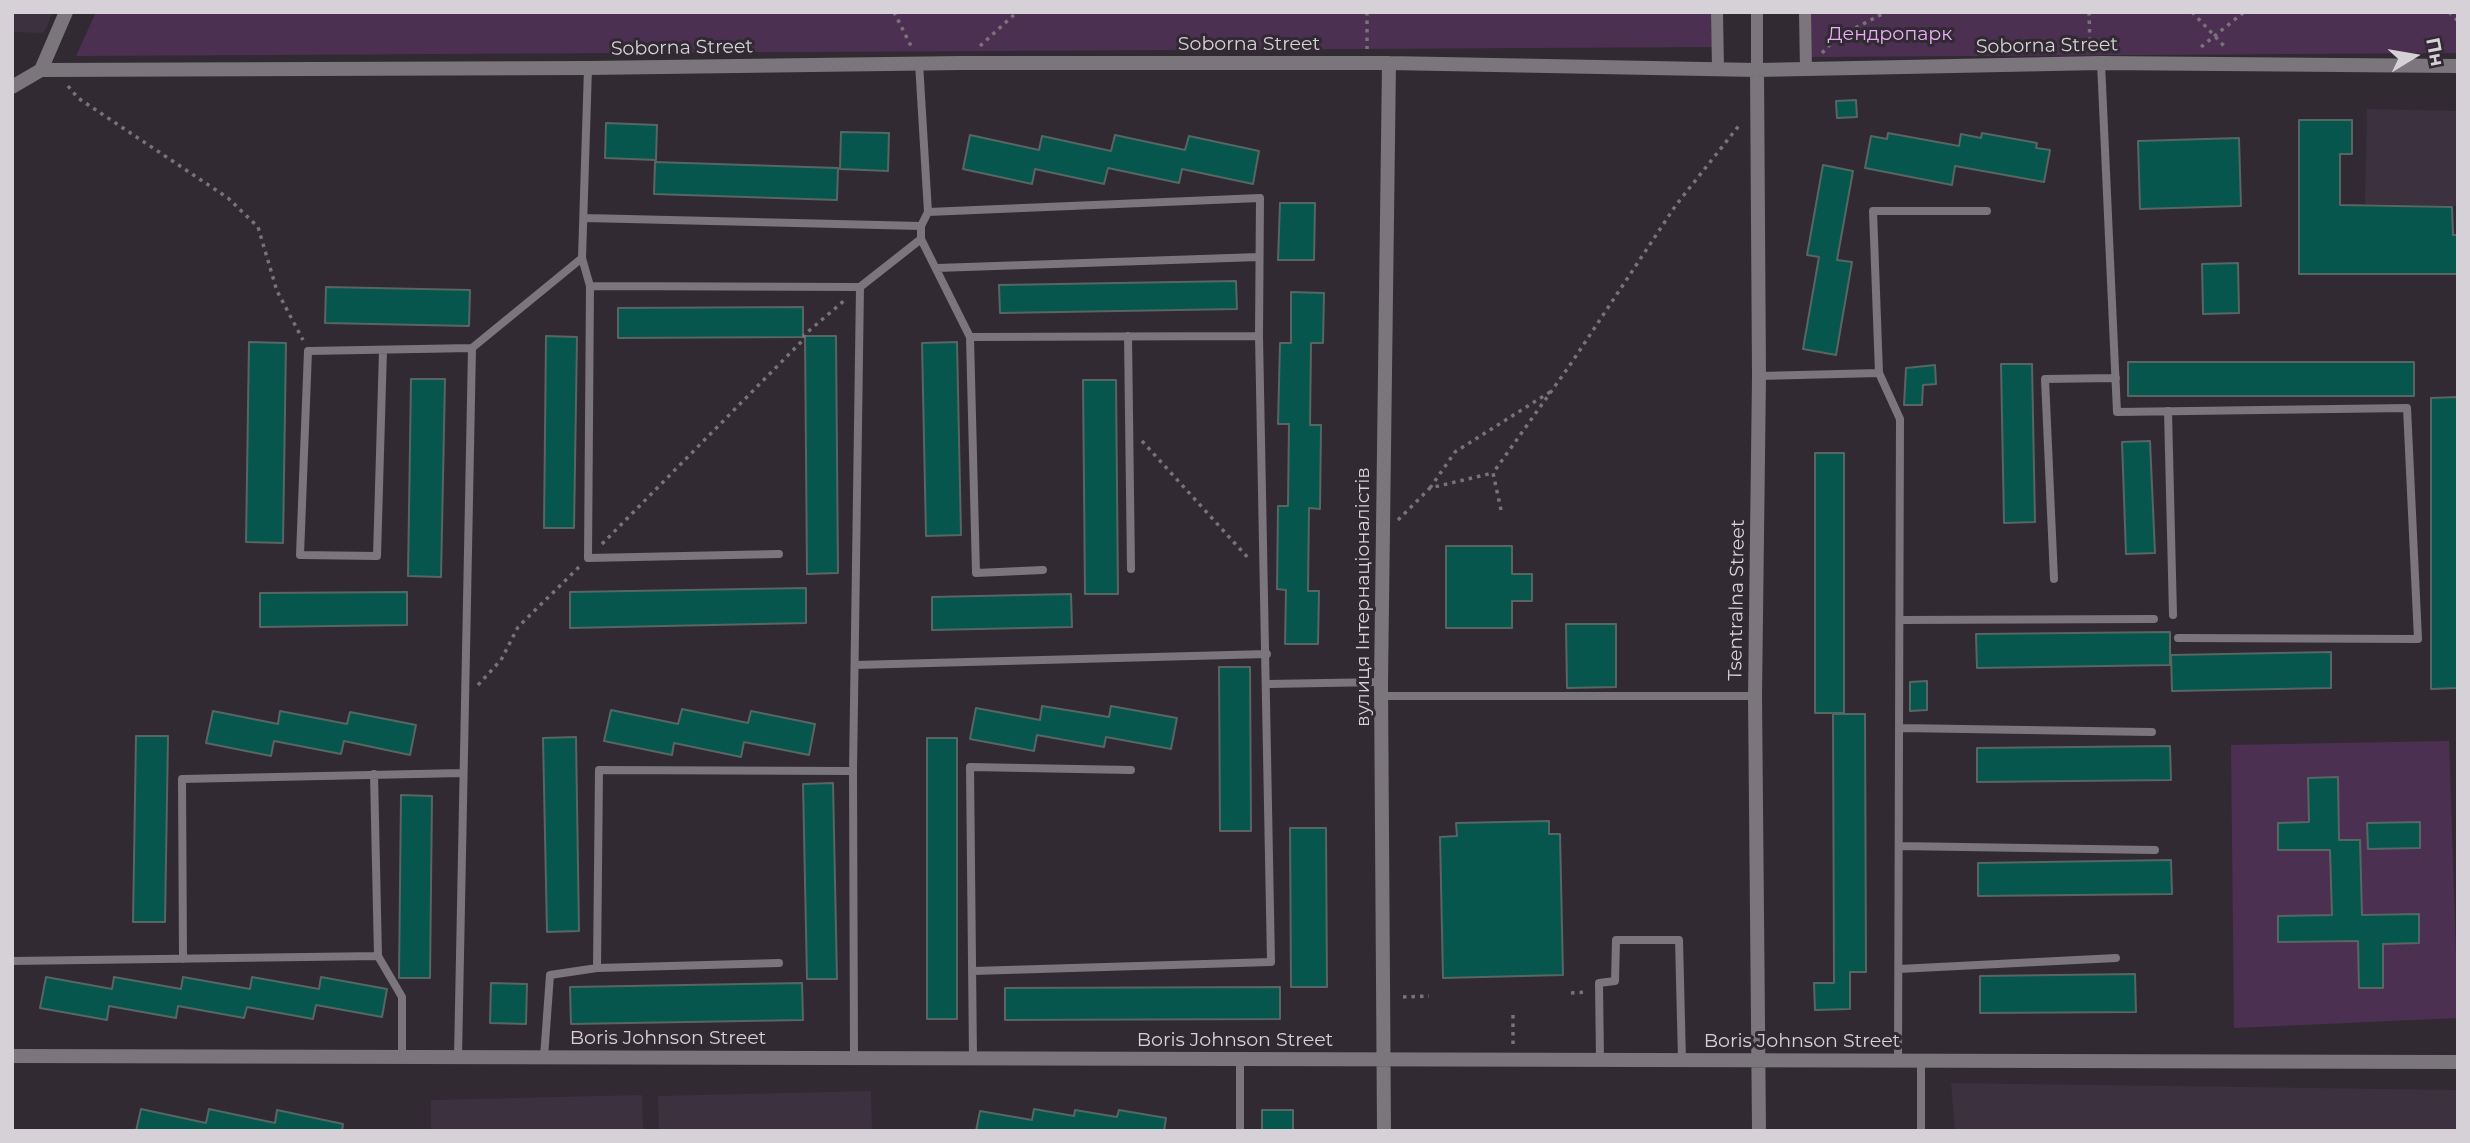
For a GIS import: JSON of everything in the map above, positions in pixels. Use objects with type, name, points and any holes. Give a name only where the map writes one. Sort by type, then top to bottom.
[{"type":"street","points":[[12,87],[47,70],[66,12]]},
{"type":"street","points":[[1717,12],[1718,70]]},
{"type":"street","points":[[1757,12],[1757,70]]},
{"type":"street","points":[[1805,12],[1805,70]]},
{"type":"street","name":"Soborna Street","points":[[47,70],[588,68],[919,63],[1389,63],[1718,70],[2096,64],[2458,66]]},
{"type":"street","name":"вулиця Інтернаціоналістів","points":[[1384,1131],[1381,689],[1389,63]]},
{"type":"street","name":"Tsentralna Street","points":[[1757,70],[1755,105],[1759,376],[1755,696],[1759,1131]]},
{"type":"street","name":"Boris Johnson Street","points":[[12,1056],[2458,1062]]},
{"type":"lane","points":[[919,63],[928,212],[921,226],[921,239],[970,337],[976,573],[1043,570]]},
{"type":"lane","points":[[2096,64],[2117,412],[2407,408],[2418,639],[2178,638]]},
{"type":"lane","points":[[588,68],[582,258],[590,286],[588,558],[779,554]]},
{"type":"lane","points":[[928,212],[1261,198],[1259,335],[1268,684],[1271,962],[973,971]]},
{"type":"lane","points":[[1898,1061],[1900,419],[1879,373],[1874,211],[1987,211]]},
{"type":"lane","points":[[585,218],[921,226]]},
{"type":"lane","points":[[590,286],[860,287],[921,239]]},
{"type":"lane","points":[[937,268],[1259,257]]},
{"type":"lane","points":[[383,350],[377,555],[300,555],[309,351],[472,348],[582,258]]},
{"type":"lane","points":[[855,1058],[853,771],[860,287]]},
{"type":"lane","points":[[970,337],[1259,335]]},
{"type":"lane","points":[[1128,336],[1131,569]]},
{"type":"lane","points":[[458,1057],[472,348]]},
{"type":"lane","points":[[1759,376],[1879,373]]},
{"type":"lane","points":[[2054,579],[2045,379],[2116,378]]},
{"type":"lane","points":[[2168,411],[2173,615]]},
{"type":"lane","points":[[1900,620],[2154,619]]},
{"type":"lane","points":[[855,665],[1267,654]]},
{"type":"lane","points":[[1268,684],[1381,689],[1755,696]]},
{"type":"lane","points":[[1899,728],[2152,732]]},
{"type":"lane","points":[[974,1058],[970,767],[1131,770]]},
{"type":"lane","points":[[597,968],[599,771],[853,771]]},
{"type":"lane","points":[[183,959],[182,779],[463,773]]},
{"type":"lane","points":[[374,774],[378,956],[402,996],[402,1057]]},
{"type":"lane","points":[[1899,846],[2155,850]]},
{"type":"lane","points":[[1600,1060],[1599,983],[1615,982],[1616,940],[1679,940],[1682,1060]]},
{"type":"lane","points":[[12,961],[378,956]]},
{"type":"lane","points":[[1899,969],[2116,958]]},
{"type":"lane","points":[[544,1057],[550,975],[597,968],[779,963]]},
{"type":"lane","points":[[1240,1059],[1240,1131]]},
{"type":"lane","points":[[1921,1061],[1921,1131]]},
{"type":"path","points":[[894,12],[919,63]]},
{"type":"path","points":[[961,63],[1017,12]]},
{"type":"path","points":[[1367,12],[1367,63]]},
{"type":"path","points":[[1805,70],[1836,38],[1886,12]]},
{"type":"path","points":[[2088,12],[2096,64]]},
{"type":"path","points":[[2192,12],[2242,65]]},
{"type":"path","points":[[2181,64],[2244,12]]},
{"type":"path","points":[[2449,12],[2458,21]]},
{"type":"path","points":[[47,70],[78,98],[228,198],[258,227],[277,291],[309,351]]},
{"type":"path","points":[[1430,488],[1493,473],[1552,391],[1676,205],[1755,105]]},
{"type":"path","points":[[464,700],[501,660],[518,627],[804,339],[804,335],[860,287]]},
{"type":"path","points":[[1383,534],[1430,488],[1455,452],[1552,391]]},
{"type":"path","points":[[1129,426],[1265,577]]},
{"type":"path","points":[[1493,473],[1501,510]]},
{"type":"path","points":[[1571,993],[1587,992]]},
{"type":"path","points":[[1404,997],[1429,996]]},
{"type":"path","points":[[1513,1015],[1513,1060]]},
{"type":"shaded area","points":[[12,12],[53,12],[44,33],[12,32]]},
{"type":"shaded area","points":[[2367,109],[2458,111],[2458,206],[2365,204]]},
{"type":"shaded area","points":[[1951,1083],[2458,1090],[2458,1131],[1955,1131]]},
{"type":"shaded area","points":[[871,1091],[872,1131],[659,1131],[658,1096]]},
{"type":"shaded area","points":[[642,1095],[643,1131],[431,1131],[431,1100]]},
{"type":"green space","points":[[96,12],[1711,12],[1712,47],[76,56]]},
{"type":"green space","name":"Дендропарк","points":[[1811,12],[2458,12],[2458,53],[1811,57]]},
{"type":"green space","points":[[2449,741],[2458,1018],[2234,1028],[2231,745]]},
{"type":"building","points":[[1856,100],[1857,117],[1837,118],[1836,101]]},
{"type":"building","points":[[2299,120],[2352,120],[2352,154],[2340,154],[2340,205],[2452,207],[2453,235],[2458,235],[2458,274],[2299,274]]},
{"type":"building","points":[[606,123],[657,125],[656,160],[605,158]]},
{"type":"building","points":[[841,132],[889,133],[888,171],[840,169]]},
{"type":"building","points":[[1888,133],[1959,146],[1961,134],[1981,138],[1982,133],[2037,143],[2036,148],[2050,150],[2044,182],[1955,166],[1952,185],[1865,168],[1871,136],[1887,139]]},
{"type":"building","points":[[970,135],[1039,150],[1042,136],[1111,151],[1115,135],[1185,150],[1189,136],[1259,151],[1253,184],[1182,169],[1179,183],[1108,168],[1104,184],[1035,169],[1032,184],[963,169]]},
{"type":"building","points":[[2239,138],[2241,206],[2140,209],[2138,141]]},
{"type":"building","points":[[655,162],[838,168],[837,200],[654,194]]},
{"type":"building","points":[[1823,165],[1853,171],[1837,260],[1852,262],[1836,355],[1803,349],[1819,257],[1807,255]]},
{"type":"building","points":[[1280,203],[1315,203],[1314,260],[1278,260]]},
{"type":"building","points":[[2238,263],[2239,313],[2203,314],[2202,264]]},
{"type":"building","points":[[1236,281],[1237,309],[1000,313],[999,285]]},
{"type":"building","points":[[326,287],[470,290],[469,326],[325,323]]},
{"type":"building","points":[[1291,292],[1324,293],[1323,343],[1311,343],[1310,425],[1321,425],[1320,509],[1309,508],[1308,591],[1319,591],[1318,644],[1285,644],[1286,590],[1277,589],[1278,506],[1288,506],[1289,424],[1278,424],[1280,343],[1291,343]]},
{"type":"building","points":[[803,307],[803,337],[618,338],[618,308]]},
{"type":"building","points":[[546,336],[577,337],[574,528],[544,528]]},
{"type":"building","points":[[805,336],[836,336],[838,573],[807,574]]},
{"type":"building","points":[[249,342],[286,343],[283,543],[246,542]]},
{"type":"building","points":[[957,342],[961,535],[926,536],[922,343]]},
{"type":"building","points":[[2128,362],[2414,362],[2414,396],[2128,396]]},
{"type":"building","points":[[2001,364],[2032,364],[2035,522],[2004,523]]},
{"type":"building","points":[[1935,365],[1936,384],[1923,385],[1922,405],[1904,405],[1906,368]]},
{"type":"building","points":[[411,379],[445,379],[441,577],[408,576]]},
{"type":"building","points":[[1083,380],[1116,380],[1118,594],[1085,594]]},
{"type":"building","points":[[2458,397],[2458,688],[2431,689],[2431,398]]},
{"type":"building","points":[[2150,441],[2155,553],[2126,554],[2122,442]]},
{"type":"building","points":[[1815,453],[1844,453],[1844,713],[1815,713]]},
{"type":"building","points":[[1446,546],[1512,546],[1512,574],[1532,574],[1532,601],[1512,601],[1512,628],[1446,628]]},
{"type":"building","points":[[806,588],[806,623],[570,628],[570,592]]},
{"type":"building","points":[[407,592],[407,625],[260,627],[260,593]]},
{"type":"building","points":[[1071,594],[1072,627],[932,630],[932,597]]},
{"type":"building","points":[[1566,624],[1616,624],[1616,687],[1567,688]]},
{"type":"building","points":[[2170,632],[2170,665],[1977,668],[1976,634]]},
{"type":"building","points":[[2331,652],[2331,688],[2172,691],[2171,655]]},
{"type":"building","points":[[1219,667],[1250,667],[1251,831],[1220,831]]},
{"type":"building","points":[[1927,681],[1927,710],[1910,711],[1910,682]]},
{"type":"building","points":[[1042,706],[1109,717],[1111,706],[1177,718],[1171,749],[1106,737],[1104,747],[1037,735],[1034,751],[970,739],[976,708],[1040,720]]},
{"type":"building","points":[[682,709],[748,723],[751,711],[815,724],[809,755],[744,742],[741,757],[674,743],[672,755],[604,741],[611,710],[678,724]]},
{"type":"building","points":[[213,711],[278,724],[280,711],[347,724],[350,712],[416,725],[410,755],[344,741],[341,754],[274,741],[271,756],[206,743]]},
{"type":"building","points":[[1833,714],[1865,714],[1866,972],[1850,972],[1850,1009],[1815,1010],[1814,983],[1834,983]]},
{"type":"building","points":[[136,736],[168,736],[165,922],[133,922]]},
{"type":"building","points":[[576,737],[579,931],[547,932],[543,738]]},
{"type":"building","points":[[927,738],[957,738],[957,1019],[927,1019]]},
{"type":"building","points":[[2170,746],[2171,780],[1977,782],[1977,748]]},
{"type":"building","points":[[2338,777],[2339,840],[2360,840],[2362,915],[2419,914],[2419,943],[2383,944],[2383,988],[2359,988],[2358,941],[2278,942],[2278,916],[2332,915],[2330,850],[2278,850],[2278,823],[2309,822],[2308,778]]},
{"type":"building","points":[[833,783],[837,979],[807,979],[803,784]]},
{"type":"building","points":[[401,795],[432,796],[430,978],[399,978]]},
{"type":"building","points":[[1549,821],[1549,834],[1560,834],[1563,975],[1443,978],[1440,837],[1457,836],[1456,823]]},
{"type":"building","points":[[2420,822],[2420,848],[2368,849],[2367,823]]},
{"type":"building","points":[[1290,828],[1326,828],[1327,987],[1291,987]]},
{"type":"building","points":[[2171,860],[2172,894],[1978,896],[1978,863]]},
{"type":"building","points":[[2135,974],[2136,1012],[1980,1013],[1980,976]]},
{"type":"building","points":[[46,977],[112,989],[114,977],[181,989],[183,977],[250,989],[252,977],[319,989],[321,977],[387,989],[382,1017],[316,1005],[313,1019],[247,1007],[244,1018],[178,1006],[176,1018],[109,1006],[107,1020],[40,1008]]},
{"type":"building","points":[[491,983],[527,984],[526,1024],[490,1023]]},
{"type":"building","points":[[802,983],[803,1020],[571,1024],[570,987]]},
{"type":"building","points":[[1280,987],[1280,1019],[1005,1020],[1005,988]]},
{"type":"building","points":[[141,1109],[206,1123],[209,1109],[275,1123],[277,1110],[343,1124],[342,1131],[136,1131]]},
{"type":"building","points":[[1034,1109],[1074,1116],[1075,1110],[1117,1117],[1119,1110],[1166,1118],[1164,1131],[976,1131],[980,1111],[1032,1120]]},
{"type":"building","points":[[1262,1110],[1293,1110],[1293,1131],[1262,1131]]}]
